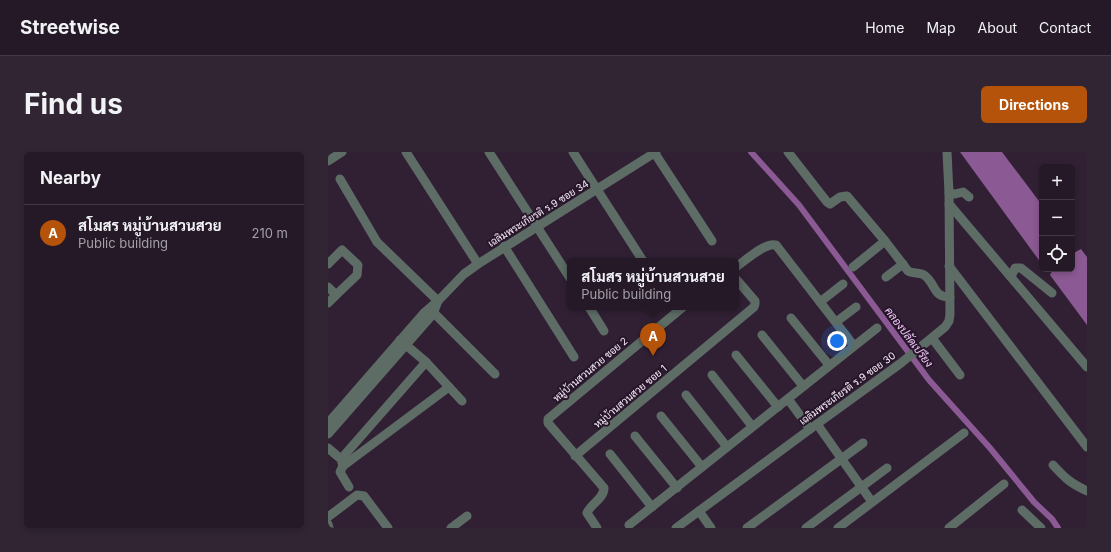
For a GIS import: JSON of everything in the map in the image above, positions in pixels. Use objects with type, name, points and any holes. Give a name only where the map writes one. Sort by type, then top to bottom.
[{"type":"street","points":[[328,162],[342,152]]},
{"type":"street","points":[[406,152],[478,264]]},
{"type":"street","points":[[489,152],[567,273]]},
{"type":"street","points":[[573,152],[641,258]]},
{"type":"street","points":[[655,152],[712,241]]},
{"type":"street","name":"เฉลิมพระเกียรติ ร.9 ซอย 34","points":[[328,434],[438,301],[464,274],[504,246],[655,152]]},
{"type":"street","points":[[788,152],[827,202],[830,204],[840,197],[847,196],[885,241],[908,272],[919,273],[925,276],[938,295],[942,297],[950,297]]},
{"type":"street","name":"เฉลิมพระเกียรติ ร.9 ซอย 30","points":[[676,528],[813,426],[901,363],[942,330],[949,321],[949,193],[947,152]]},
{"type":"street","points":[[340,180],[377,242],[438,301]]},
{"type":"street","points":[[949,193],[955,194],[963,192],[969,198]]},
{"type":"street","points":[[949,204],[1087,367]]},
{"type":"street","points":[[853,267],[885,241]]},
{"type":"street","points":[[739,265],[766,246],[773,244],[776,245],[854,346]]},
{"type":"street","points":[[504,246],[574,357]]},
{"type":"street","points":[[328,264],[342,250],[358,265],[357,275],[328,303]]},
{"type":"street","points":[[886,276],[903,264]]},
{"type":"street","points":[[949,266],[1087,447]]},
{"type":"street","points":[[1012,277],[1015,268],[1021,268],[1052,292]]},
{"type":"street","name":"หมู่บ้านสวนสวย ซอย 1","points":[[575,456],[754,307],[756,304],[755,301],[739,282]]},
{"type":"street","points":[[820,302],[843,284]]},
{"type":"street","points":[[328,287],[336,295]]},
{"type":"street","points":[[836,322],[856,307]]},
{"type":"street","points":[[431,310],[495,374]]},
{"type":"street","points":[[591,310],[604,331]]},
{"type":"street","name":"หมู่บ้านสวนสวย ซอย 2","points":[[575,456],[548,423],[548,419],[678,310]]},
{"type":"street","points":[[791,318],[829,365]]},
{"type":"street","points":[[629,525],[877,328]]},
{"type":"street","points":[[762,335],[803,386]]},
{"type":"street","points":[[932,338],[960,375]]},
{"type":"street","points":[[403,343],[426,362],[462,401]]},
{"type":"street","name":"เฉลิมพระเกียรติ ร.9 ซอย 34","points":[[328,424],[403,343]]},
{"type":"street","points":[[736,355],[778,407]]},
{"type":"street","points":[[348,487],[340,472],[342,463],[426,362]]},
{"type":"street","points":[[712,375],[752,426]]},
{"type":"street","points":[[342,463],[449,386]]},
{"type":"street","points":[[686,395],[727,447]]},
{"type":"street","points":[[788,398],[841,459],[862,486],[872,502]]},
{"type":"street","points":[[661,416],[702,467]]},
{"type":"street","points":[[838,528],[964,433]]},
{"type":"street","points":[[635,436],[677,488]]},
{"type":"street","points":[[748,528],[863,443]]},
{"type":"street","points":[[328,448],[342,463]]},
{"type":"street","points":[[610,454],[652,507]]},
{"type":"street","points":[[575,456],[604,488],[603,494],[588,511],[588,514],[597,528]]},
{"type":"street","points":[[1053,465],[1066,480],[1087,491]]},
{"type":"street","points":[[806,528],[887,468]]},
{"type":"street","points":[[949,528],[1004,484]]},
{"type":"street","points":[[328,517],[354,497],[361,495],[364,496],[388,528]]},
{"type":"street","points":[[1022,510],[1041,528]]},
{"type":"street","points":[[699,511],[711,528]]},
{"type":"street","points":[[451,528],[467,516]]},
{"type":"street","points":[[328,524],[329,528]]},
{"type":"shaded area","points":[[960,152],[1002,152],[1039,201],[1039,260]]},
{"type":"shaded area","points":[[1081,249],[1087,257],[1087,325],[1050,275],[1052,272],[1075,272],[1075,252]]},
{"type":"waterway","name":"คลองปลัดเปรียง","points":[[751,152],[799,205],[929,380],[990,448],[1034,502],[1052,519],[1058,528]]},
{"type":"place","name":"สโมสร หมู่บ้านสวนสวย","points":[[653,356]]}]
